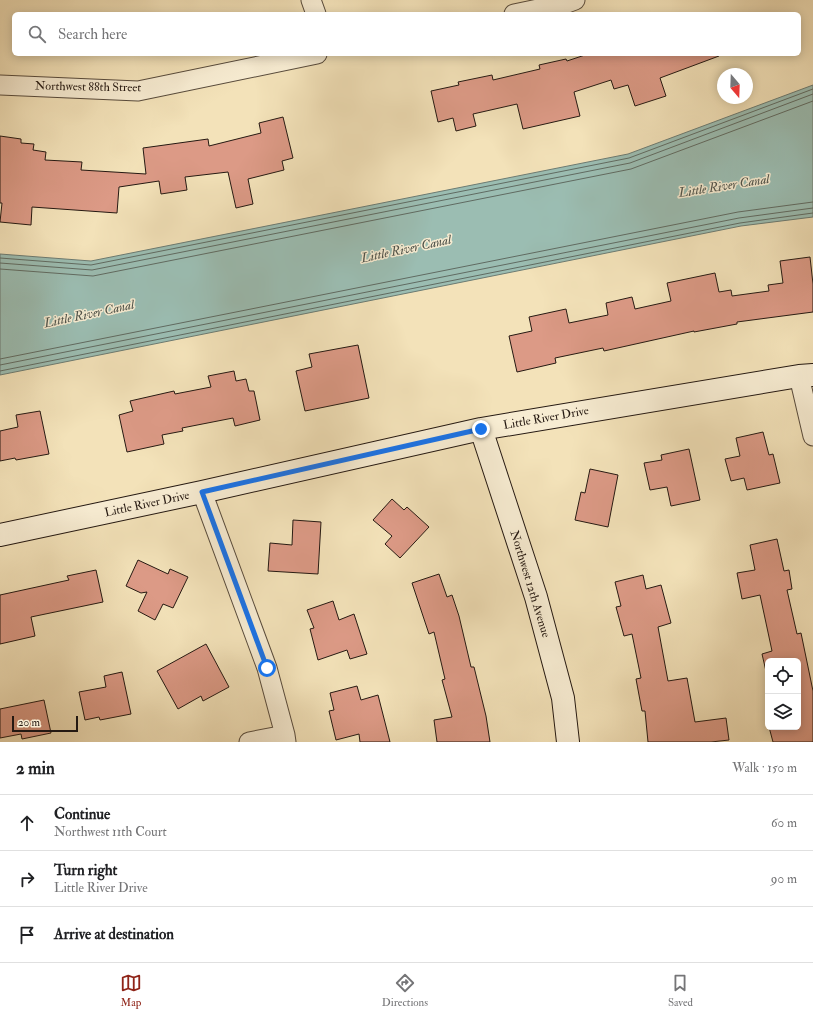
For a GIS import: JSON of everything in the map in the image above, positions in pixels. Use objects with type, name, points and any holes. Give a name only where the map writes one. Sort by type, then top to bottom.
[{"type":"street","points":[[311,0],[315,12]]},
{"type":"street","points":[[524,12],[575,0]]},
{"type":"street","name":"Northwest 88th Street","points":[[0,85],[138,91],[307,56]]},
{"type":"street","points":[[806,375],[813,436]]},
{"type":"street","name":"Little River Drive","points":[[0,535],[202,492],[481,429],[806,375]]},
{"type":"street","name":"Northwest 12th Avenue","points":[[481,429],[538,604],[562,698],[568,742]]},
{"type":"street","points":[[202,492],[267,668],[285,738],[249,742]]},
{"type":"water","name":"Little River Canal","points":[[813,85],[813,217],[741,226],[0,375],[0,254],[91,261],[628,154]]},
{"type":"building","points":[[582,56],[719,56],[660,78],[666,96],[635,106],[628,85],[614,89],[611,80],[574,92],[580,116],[523,129],[517,104],[473,114],[476,126],[456,131],[453,118],[438,122],[431,91],[459,85],[458,82],[492,75],[493,80],[540,69],[539,65],[566,59],[567,61]]},
{"type":"building","points":[[283,117],[293,158],[282,161],[284,170],[248,179],[253,204],[236,208],[228,172],[185,177],[187,190],[161,194],[159,181],[119,187],[117,213],[32,207],[31,225],[0,222],[2,203],[0,203],[0,136],[21,139],[21,143],[34,144],[33,150],[46,152],[45,160],[82,162],[81,170],[146,174],[143,148],[208,139],[209,146],[261,133],[259,123]]},
{"type":"building","points":[[810,257],[813,284],[813,312],[737,322],[737,324],[694,331],[604,351],[603,348],[555,358],[556,363],[517,372],[509,336],[532,331],[529,317],[566,309],[569,323],[608,315],[606,303],[632,297],[635,309],[671,301],[667,283],[715,273],[719,292],[731,290],[732,296],[769,291],[768,285],[783,283],[780,261]]},
{"type":"building","points":[[358,345],[369,398],[305,411],[296,371],[312,367],[309,354]]},
{"type":"building","points":[[234,371],[236,381],[246,379],[249,391],[254,391],[260,420],[235,426],[233,418],[182,428],[183,431],[162,435],[164,444],[127,452],[119,415],[133,411],[130,401],[174,391],[175,394],[211,387],[208,376]]},
{"type":"building","points":[[40,411],[49,454],[16,460],[15,458],[0,461],[0,431],[18,427],[16,415]]},
{"type":"building","points":[[763,432],[769,455],[773,454],[780,483],[747,490],[744,478],[731,481],[725,459],[740,456],[736,438]]},
{"type":"building","points":[[689,449],[700,500],[671,506],[667,487],[650,490],[644,463],[662,460],[661,455]]},
{"type":"building","points":[[590,469],[618,475],[608,527],[575,520],[581,492],[585,493]]},
{"type":"building","points":[[392,499],[404,510],[407,507],[429,527],[400,558],[385,544],[392,536],[373,520]]},
{"type":"building","points":[[293,520],[321,522],[318,574],[268,571],[270,543],[292,545]]},
{"type":"building","points":[[777,539],[784,571],[789,570],[792,589],[787,590],[797,634],[801,633],[813,691],[813,742],[773,742],[770,730],[801,730],[801,658],[765,658],[765,667],[762,654],[772,651],[760,595],[742,599],[737,573],[755,570],[750,545]]},
{"type":"building","points":[[138,560],[168,574],[170,569],[188,577],[173,608],[163,604],[155,620],[138,611],[147,592],[141,593],[126,586]]},
{"type":"building","points":[[96,570],[103,602],[31,617],[35,636],[0,644],[0,595],[69,580],[67,576]]},
{"type":"building","points":[[439,574],[447,597],[452,595],[459,616],[471,667],[474,667],[486,716],[490,742],[437,742],[434,720],[452,717],[442,680],[445,679],[434,632],[429,634],[412,583]]},
{"type":"building","points":[[643,575],[646,589],[661,585],[671,623],[658,627],[668,681],[687,678],[695,722],[726,718],[729,740],[711,742],[648,742],[645,711],[642,711],[636,679],[641,678],[632,634],[624,636],[616,607],[621,606],[615,582]]},
{"type":"building","points":[[333,601],[339,620],[354,614],[367,654],[350,659],[347,650],[318,660],[310,629],[314,628],[307,610]]},
{"type":"building","points":[[206,644],[229,687],[203,701],[201,696],[178,709],[157,671]]},
{"type":"building","points":[[122,672],[131,714],[100,720],[99,717],[85,720],[79,692],[106,687],[104,676]]},
{"type":"building","points":[[357,686],[361,700],[378,695],[390,742],[360,742],[359,734],[336,740],[329,711],[334,710],[330,693]]},
{"type":"building","points":[[44,700],[51,733],[22,739],[21,734],[0,738],[0,709]]},
{"type":"route","points":[[267,668],[202,492],[481,429]]}]
